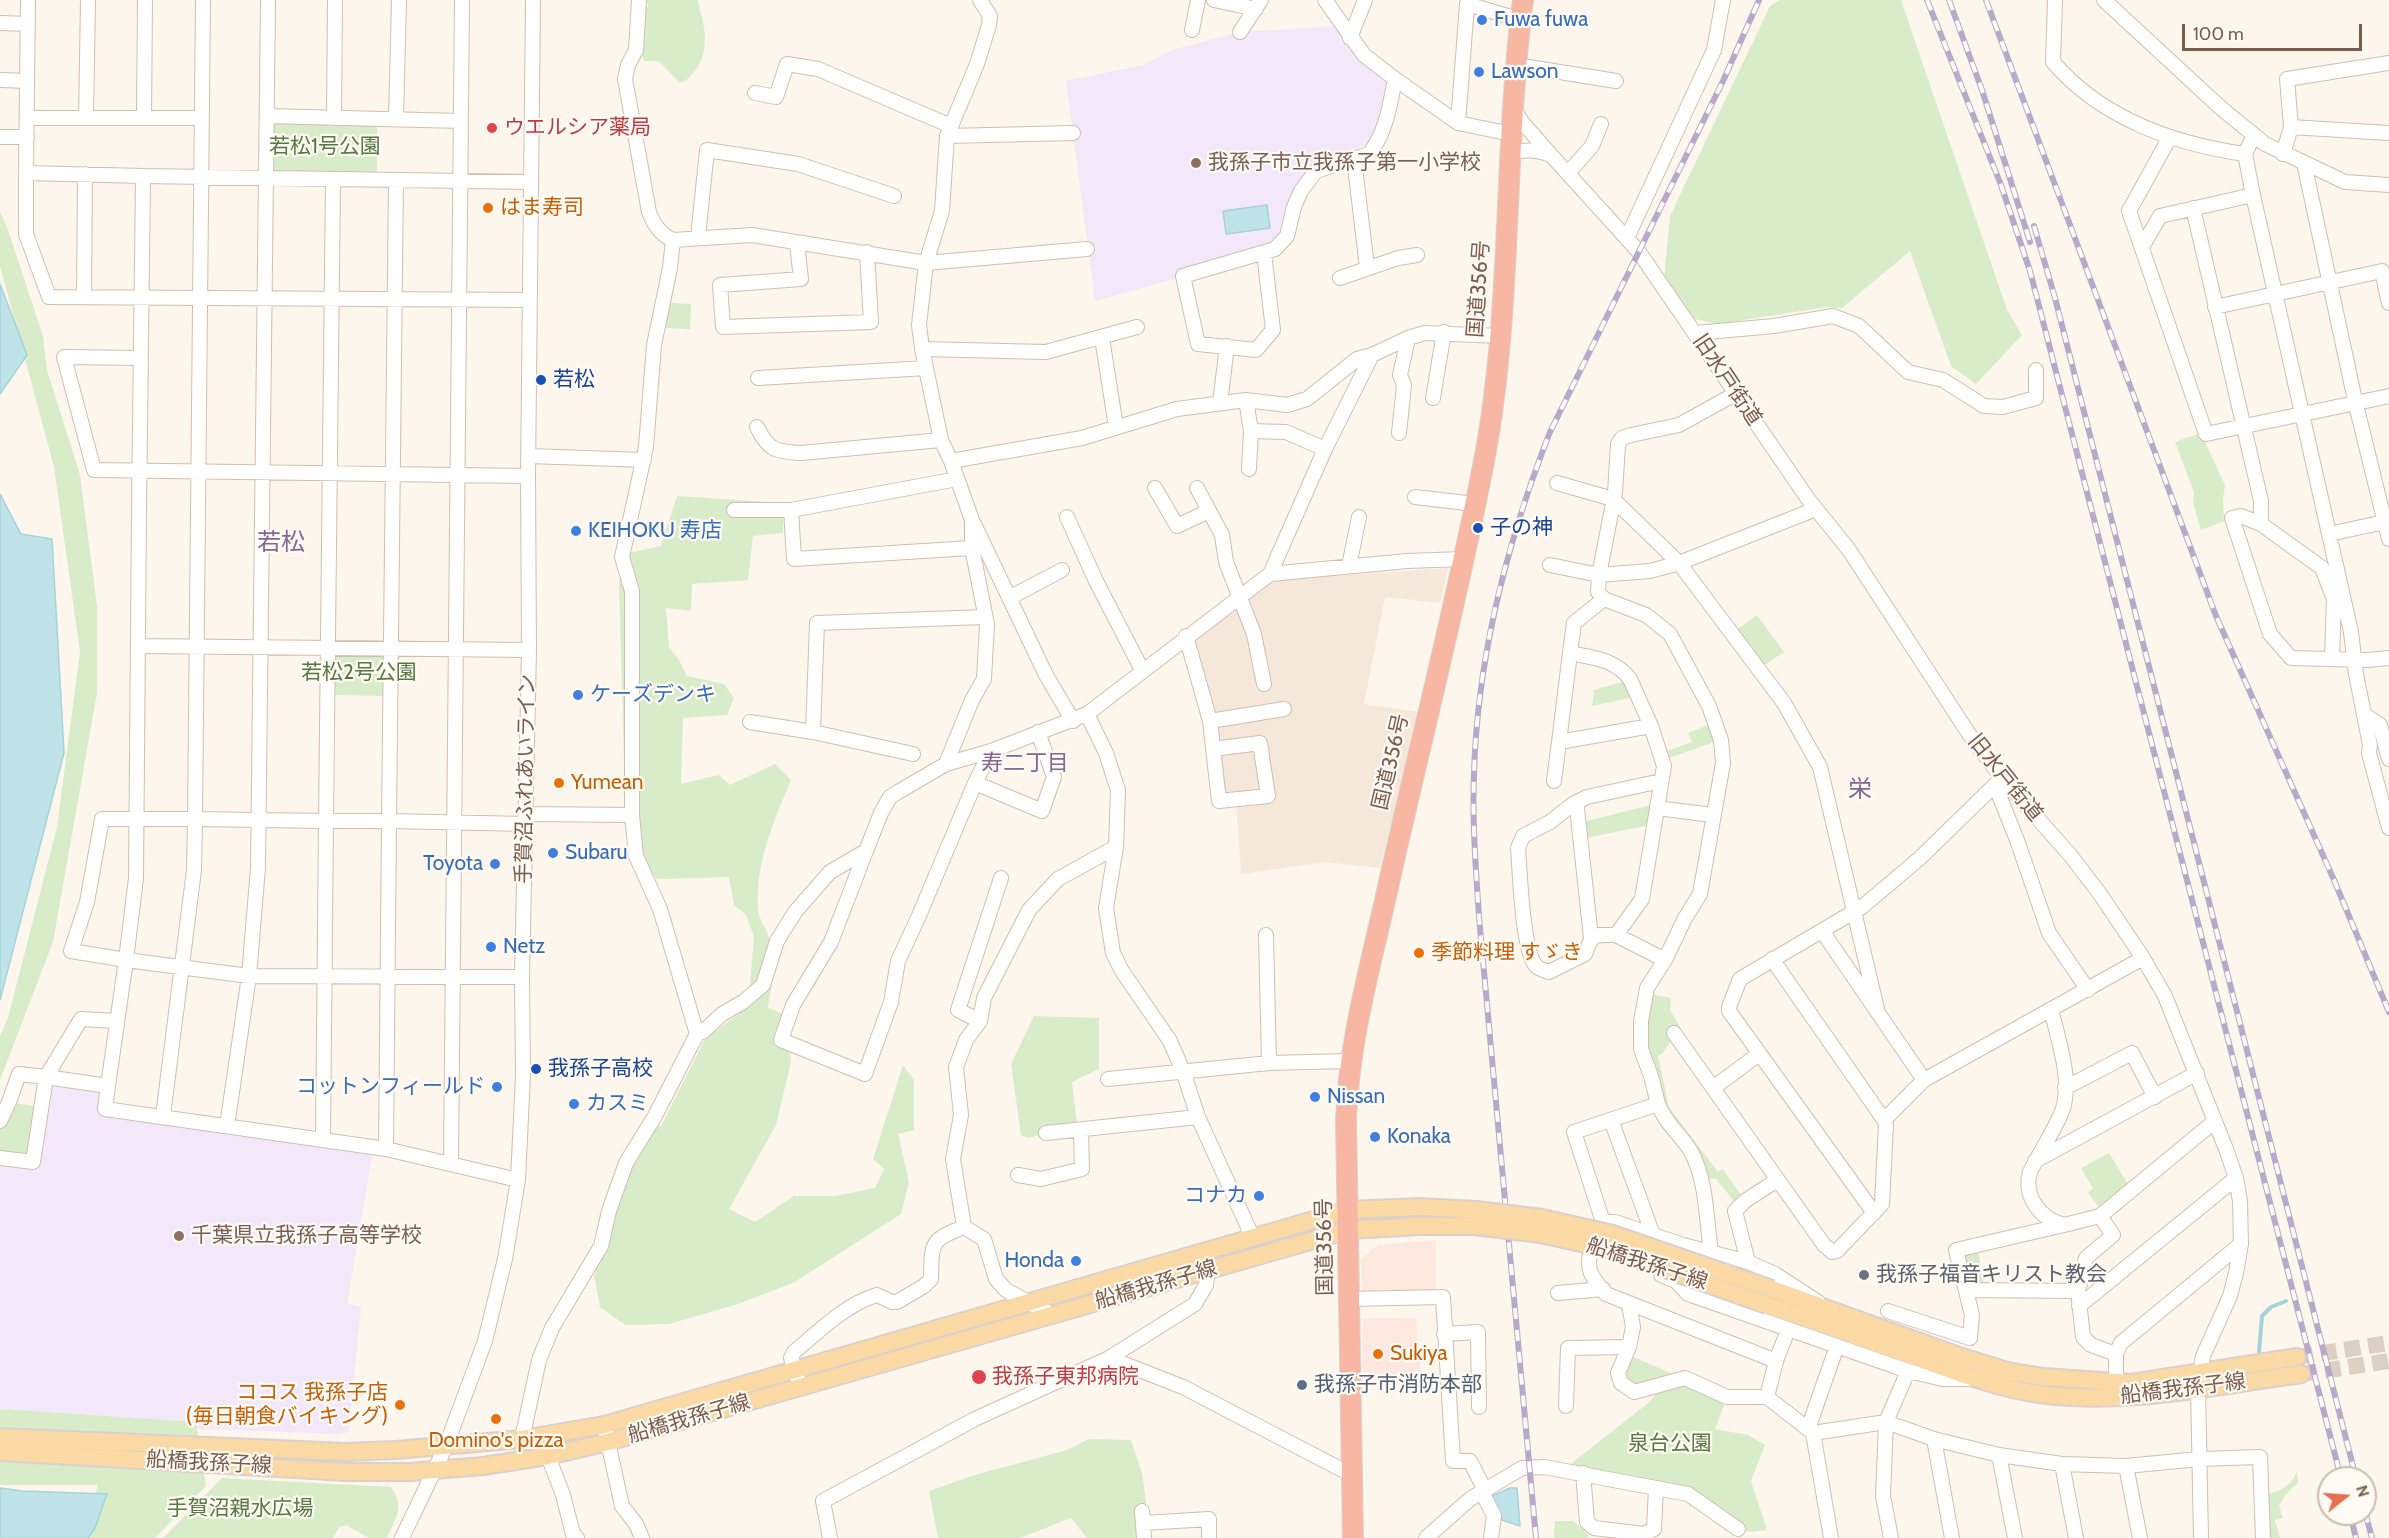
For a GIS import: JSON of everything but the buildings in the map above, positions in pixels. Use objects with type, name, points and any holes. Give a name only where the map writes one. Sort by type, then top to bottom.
[{"type":"highway","name":"国道356号","points":[[1353,1538],[1346,1120],[1350,1061],[1362,993],[1463,559],[1492,412],[1501,336],[1515,65],[1524,0]]},
{"type":"main road","name":"船橋我孫子線","points":[[0,1452],[347,1472],[433,1471],[548,1456],[608,1442],[1030,1303],[1348,1210],[1420,1207],[1608,1249],[1769,1297],[1978,1380],[2038,1394],[2122,1398],[2167,1395],[2199,1380]]},
{"type":"main road","name":"船橋我孫子線","points":[[0,1437],[346,1452],[522,1439],[604,1425],[798,1380],[1052,1315],[1349,1230],[1420,1226],[1476,1218]]},
{"type":"main road","name":"船橋我孫子線","points":[[1769,1297],[1826,1308],[1956,1355],[2007,1371],[2043,1377],[2116,1383],[2175,1377],[2199,1380],[2299,1366]]},
{"type":"street","points":[[28,0],[26,234],[49,297],[530,300]]},
{"type":"street","points":[[86,118],[88,0]]},
{"type":"street","points":[[144,118],[145,0]]},
{"type":"street","points":[[163,1116],[194,870],[203,0]]},
{"type":"street","points":[[227,1125],[249,976],[258,868],[268,0]]},
{"type":"street","points":[[334,118],[335,0]]},
{"type":"street","points":[[396,119],[399,0]]},
{"type":"street","points":[[451,1163],[462,0]]},
{"type":"street","name":"手賀沼ふれあいライン","points":[[402,1538],[446,1446],[485,1341],[505,1259],[518,1180],[524,1075],[522,977],[529,650],[528,476],[533,0]]},
{"type":"street","points":[[639,0],[636,50],[625,79],[649,212],[663,235],[673,240],[752,235],[926,263],[1088,249]]},
{"type":"street","points":[[980,0],[990,16],[989,25],[977,64],[949,131],[942,211],[926,263],[919,324],[922,349],[941,440],[972,520],[1046,675],[1073,721]]},
{"type":"street","points":[[1192,30],[1198,0]]},
{"type":"street","points":[[1214,0],[1258,4],[1240,32]]},
{"type":"street","points":[[1325,0],[1364,55],[1458,123],[1528,149],[1539,150],[1551,155]]},
{"type":"street","points":[[1350,38],[1365,0]]},
{"type":"street","points":[[1628,238],[1714,50],[1723,0]]},
{"type":"street","points":[[2055,0],[2053,62],[2065,76],[2093,98],[2138,126],[2170,137],[2245,154]]},
{"type":"street","points":[[2104,0],[2222,109],[2254,135],[2283,154],[2345,182],[2389,185]]},
{"type":"street","points":[[1458,123],[1467,4],[1521,20]]},
{"type":"street","points":[[0,23],[28,24]]},
{"type":"street","points":[[2283,154],[2291,127],[2287,79],[2389,63]]},
{"type":"street","points":[[755,93],[776,97],[787,64],[818,69],[949,131],[1073,133]]},
{"type":"street","points":[[1515,65],[1616,81]]},
{"type":"street","points":[[1264,253],[1273,330],[1256,350],[1198,344],[1183,276],[1275,249],[1287,236],[1301,191],[1316,171],[1369,154],[1379,138],[1389,111],[1395,79]]},
{"type":"street","points":[[0,80],[27,81]]},
{"type":"street","name":"旧水戸街道","points":[[1512,106],[1522,122],[1628,238],[1816,509],[1849,550],[1998,781],[2071,856],[2144,958],[2165,996],[2197,1073],[2236,1178],[2240,1201],[2241,1245],[2230,1296],[2203,1356],[2199,1380],[2200,1538]]},
{"type":"street","points":[[267,116],[461,121]]},
{"type":"street","points":[[27,118],[201,118]]},
{"type":"street","points":[[1568,173],[1592,146],[1601,124]]},
{"type":"street","points":[[2291,127],[2389,133]]},
{"type":"street","points":[[2254,135],[2245,154],[2274,295],[2356,660],[2356,674],[2366,716],[2369,753],[2384,785],[2389,828]]},
{"type":"street","points":[[0,137],[27,137]]},
{"type":"street","points":[[2170,137],[2128,211],[2206,434],[2356,405],[2389,396]]},
{"type":"street","points":[[698,237],[707,150],[798,164],[894,196]]},
{"type":"street","points":[[1353,159],[1367,267]]},
{"type":"street","points":[[2304,164],[2356,405],[2387,521],[2389,539]]},
{"type":"street","points":[[26,173],[531,182]]},
{"type":"street","points":[[84,297],[85,174]]},
{"type":"street","points":[[143,176],[136,878],[105,1109],[386,1149],[518,1180]]},
{"type":"street","points":[[323,1139],[333,179]]},
{"type":"street","points":[[386,1149],[396,180]]},
{"type":"street","points":[[2142,248],[2160,216],[2253,195]]},
{"type":"street","points":[[2193,208],[2260,501],[2261,524]]},
{"type":"street","points":[[673,240],[670,268],[654,345],[644,460],[622,557],[632,591],[632,815],[636,856],[660,909],[698,1034]]},
{"type":"street","points":[[796,243],[801,279],[720,285],[723,327],[871,322],[867,252]]},
{"type":"street","points":[[1340,278],[1367,267],[1417,255]]},
{"type":"street","points":[[2215,307],[2382,271],[2389,303]]},
{"type":"street","points":[[1696,333],[1774,326],[1833,316],[1859,326],[1908,372],[1943,380],[1976,402],[1992,408],[2036,398],[2036,370]]},
{"type":"street","points":[[922,349],[1046,352],[1137,327]]},
{"type":"street","points":[[1433,398],[1444,332]]},
{"type":"street","points":[[951,461],[1082,438],[1177,409],[1246,400],[1287,405],[1307,399],[1357,359],[1372,355],[1408,338],[1425,333],[1444,332],[1501,336]]},
{"type":"street","points":[[1102,338],[1116,427]]},
{"type":"street","points":[[1399,434],[1404,385],[1400,375],[1408,338]]},
{"type":"street","points":[[1220,403],[1227,346]]},
{"type":"street","points":[[991,751],[898,961],[891,1002],[866,1074],[781,1040],[793,1005],[831,942],[881,813],[890,797],[946,764],[991,751],[1087,714],[1270,574],[1325,449],[1372,355]]},
{"type":"street","points":[[141,358],[64,357],[93,470],[528,476]]},
{"type":"street","points":[[758,378],[926,368]]},
{"type":"street","points":[[1711,1251],[1700,1173],[1689,1150],[1663,1118],[1652,1076],[1641,1050],[1641,1021],[1647,988],[1665,960],[1684,920],[1700,894],[1723,763],[1721,740],[1709,706],[1670,634],[1646,615],[1604,599],[1598,592],[1599,574],[1613,500],[1618,444],[1622,438],[1678,425],[1735,394]]},
{"type":"street","points":[[1246,400],[1251,431],[1249,469]]},
{"type":"street","points":[[757,426],[765,444],[782,452],[801,453],[941,440]]},
{"type":"street","points":[[1251,431],[1286,432],[1325,449]]},
{"type":"street","points":[[529,456],[644,460]]},
{"type":"street","points":[[734,510],[790,510],[957,479]]},
{"type":"street","points":[[1557,483],[1613,500],[1679,562],[1784,703],[1820,767],[1878,1013]]},
{"type":"street","points":[[1155,488],[1177,526],[1209,511]]},
{"type":"street","points":[[1197,488],[1222,535],[1226,562],[1254,634],[1264,684]]},
{"type":"street","points":[[1415,496],[1475,504]]},
{"type":"street","points":[[1550,565],[1599,574],[1650,571],[1816,509]]},
{"type":"street","points":[[790,510],[794,559],[972,548]]},
{"type":"street","points":[[2332,658],[2334,599],[2322,568],[2261,524],[2241,516],[2232,518],[2270,634],[2291,658],[2356,660],[2389,657]]},
{"type":"street","points":[[1067,517],[1096,581],[1142,670]]},
{"type":"street","points":[[1349,566],[1359,517]]},
{"type":"street","points":[[946,764],[972,700],[984,679],[987,624],[972,548],[972,520]]},
{"type":"street","points":[[2329,534],[2387,521]]},
{"type":"street","points":[[1270,574],[1349,566],[1463,559]]},
{"type":"street","points":[[1009,598],[1062,570]]},
{"type":"street","points":[[1554,781],[1574,623],[1604,599]]},
{"type":"street","points":[[813,732],[817,623],[984,617]]},
{"type":"street","points":[[1186,636],[1210,721],[1213,749],[1219,801],[1268,796],[1260,743],[1213,749]]},
{"type":"street","points":[[138,646],[529,650]]},
{"type":"street","points":[[1570,653],[1609,661],[1626,673],[1651,726],[1663,760],[1642,899],[1616,935]]},
{"type":"street","points":[[1210,721],[1284,709]]},
{"type":"street","points":[[1087,714],[1106,753],[1118,790],[1116,847],[1106,908],[1113,953],[1122,971],[1170,1041],[1183,1071],[1198,1117],[1253,1239]]},
{"type":"street","points":[[2366,716],[2385,724],[2389,759]]},
{"type":"street","points":[[750,722],[813,732],[913,754]]},
{"type":"street","points":[[1559,742],[1651,726]]},
{"type":"street","points":[[975,783],[1042,811],[1054,777],[1038,732]]},
{"type":"street","points":[[1874,1213],[1729,1011],[1740,979],[1862,907],[1920,858],[1998,781],[2049,933],[2088,990]]},
{"type":"street","points":[[1573,804],[1577,808],[1591,938],[1585,954],[1549,972],[1537,967],[1531,956],[1526,936],[1518,848],[1522,836],[1550,822],[1573,804],[1587,797],[1661,782]]},
{"type":"street","points":[[1657,808],[1713,815]]},
{"type":"street","points":[[522,977],[249,976],[71,951],[87,902],[102,819],[454,822],[632,815]]},
{"type":"street","points":[[1052,1315],[1006,1290],[996,1279],[984,1239],[964,1227],[953,1160],[960,1115],[956,1066],[966,1040],[980,1021],[984,998],[1029,910],[1058,879],[1116,847]]},
{"type":"street","points":[[522,1439],[539,1360],[552,1328],[601,1246],[609,1211],[627,1162],[655,1116],[698,1034],[763,985],[777,941],[795,912],[830,872],[866,851]]},
{"type":"street","points":[[980,1021],[958,1010],[1001,879]]},
{"type":"street","points":[[1822,932],[1924,1080]]},
{"type":"street","points":[[1266,935],[1269,1063]]},
{"type":"street","points":[[1591,938],[1594,935],[1616,935],[1665,960]]},
{"type":"street","points":[[1884,1120],[1924,1080],[2144,958]]},
{"type":"street","points":[[1674,1033],[1824,1245],[1832,1252],[1842,1248],[1882,1204],[1886,1125],[1772,959]]},
{"type":"street","points":[[2051,1009],[2064,1069],[2065,1088],[2062,1112],[2035,1161],[2028,1179],[2030,1198],[2042,1214],[2064,1226]]},
{"type":"street","points":[[0,1158],[33,1162],[46,1077],[81,1019],[117,1021]]},
{"type":"street","points":[[2065,1088],[2132,1053],[2155,1097]]},
{"type":"street","points":[[1713,1088],[1759,1054]]},
{"type":"street","points":[[1108,1079],[1269,1063],[1350,1061]]},
{"type":"street","points":[[2035,1161],[2197,1073]]},
{"type":"street","points":[[0,1121],[19,1074],[108,1086]]},
{"type":"street","points":[[1658,1104],[1574,1132],[1603,1222],[1588,1262],[1592,1278],[1606,1294],[1776,1361]]},
{"type":"street","points":[[1046,1133],[1198,1117]]},
{"type":"street","points":[[1611,1120],[1653,1235]]},
{"type":"street","points":[[1888,1311],[1970,1338],[1972,1315],[1956,1250],[2100,1216],[2215,1121]]},
{"type":"street","points":[[1018,1175],[1041,1179],[1082,1168],[1081,1130]]},
{"type":"street","points":[[2079,1306],[2236,1178]]},
{"type":"street","points":[[1748,1262],[1735,1211],[1745,1201],[1777,1180]]},
{"type":"street","points":[[2100,1216],[2113,1235],[2086,1258],[2078,1291],[2079,1306],[2084,1337],[2091,1345],[2116,1354]]},
{"type":"street","points":[[1603,1222],[1615,1222],[1748,1262],[1795,1286],[1826,1308]]},
{"type":"street","points":[[798,1380],[791,1358],[794,1352],[845,1311],[866,1299],[877,1295],[897,1302],[924,1286],[931,1279],[932,1252],[935,1242],[940,1237],[964,1227]]},
{"type":"street","points":[[2116,1383],[2116,1354],[2121,1343],[2241,1245]]},
{"type":"street","points":[[1591,1250],[1676,1281],[1688,1294],[1908,1371],[1943,1379],[1978,1380]]},
{"type":"street","points":[[830,1538],[823,1501],[975,1419],[1109,1358],[1195,1304],[1206,1285],[1208,1270]]},
{"type":"street","points":[[1558,1293],[1602,1289]]},
{"type":"street","points":[[1967,1290],[2078,1291]]},
{"type":"street","points":[[1349,1299],[1443,1297],[1453,1461],[1470,1461],[1494,1516],[1491,1538]]},
{"type":"street","points":[[1629,1304],[1633,1327],[1629,1347],[1618,1373],[1621,1383],[1634,1392],[1685,1378],[1727,1397],[1767,1397],[1810,1431],[1886,1422],[1934,1439],[1999,1455],[2062,1464],[2126,1466],[2199,1459],[2260,1457],[2263,1538]]},
{"type":"street","points":[[1767,1397],[1776,1361],[1788,1330]]},
{"type":"street","points":[[1444,1334],[1478,1332],[1479,1407]]},
{"type":"street","points":[[1831,1538],[1810,1431],[1837,1346]]},
{"type":"street","points":[[1566,1406],[1568,1348],[1629,1347]]},
{"type":"street","points":[[1109,1358],[1183,1387],[1352,1475]]},
{"type":"street","points":[[1891,1538],[1883,1497],[1886,1422],[1908,1371]]},
{"type":"street","points":[[604,1425],[622,1506],[636,1524],[642,1538]]},
{"type":"street","points":[[1934,1439],[1952,1538]]},
{"type":"street","points":[[1999,1455],[2015,1538]]},
{"type":"street","points":[[548,1456],[563,1495],[573,1534],[577,1538]]},
{"type":"street","points":[[2062,1464],[2076,1538]]},
{"type":"street","points":[[2126,1466],[2140,1538]]},
{"type":"street","points":[[1426,1538],[1470,1499],[1522,1468],[1544,1467],[1688,1494],[1738,1529]]},
{"type":"street","points":[[1583,1473],[1587,1521],[1594,1528],[1644,1534],[1654,1529],[1656,1488]]},
{"type":"street","points":[[1144,1538],[1143,1517],[1209,1519],[1209,1538]]},
{"type":"shaded area","name":"我孫子市立我孫子第一小学校","points":[[1339,26],[1387,78],[1383,108],[1368,143],[1356,151],[1321,158],[1310,167],[1290,197],[1279,234],[1273,240],[1178,278],[1095,301],[1066,81],[1143,65],[1175,49],[1240,32]]},
{"type":"shaded area","points":[[1448,568],[1440,603],[1385,597],[1364,704],[1419,712],[1380,868],[1325,862],[1241,874],[1236,795],[1226,794],[1212,703],[1193,641],[1274,580]]},
{"type":"shaded area","name":"千葉県立我孫子高等学校","points":[[49,1080],[104,1089],[102,1113],[373,1152],[347,1303],[361,1307],[349,1432],[340,1434],[0,1422],[0,1162],[38,1168]]},
{"type":"shaded area","points":[[1436,1240],[1436,1293],[1362,1295],[1361,1259],[1378,1245]]},
{"type":"shaded area","points":[[1416,1318],[1421,1380],[1362,1373],[1363,1319]]},
{"type":"green space","points":[[645,0],[698,0],[704,29],[704,49],[698,67],[688,79],[680,83],[659,61],[644,61],[641,54],[642,11],[649,6]]},
{"type":"green space","points":[[1780,0],[1901,0],[2007,310],[2022,335],[1976,384],[1951,366],[1910,251],[1842,308],[1827,307],[1718,324],[1695,319],[1664,279],[1670,216],[1770,6]]},
{"type":"green space","name":"若松1号公園","points":[[277,119],[377,124],[377,175],[273,175],[273,125]]},
{"type":"green space","points":[[0,212],[43,336],[47,370],[80,475],[97,606],[97,693],[53,942],[0,1080],[0,1036],[8,1018],[57,827],[80,652],[54,467],[0,266]]},
{"type":"green space","points":[[669,303],[691,304],[690,329],[665,328]]},
{"type":"green space","points":[[2201,433],[2225,485],[2224,521],[2201,530],[2193,503],[2194,493],[2175,442]]},
{"type":"green space","points":[[677,496],[783,503],[783,533],[753,536],[748,580],[692,584],[691,611],[666,608],[669,647],[687,676],[724,684],[734,698],[727,715],[683,718],[681,784],[719,775],[730,785],[775,764],[791,780],[778,811],[763,859],[758,892],[758,913],[768,935],[773,966],[768,1008],[784,1014],[791,1062],[776,1125],[729,1209],[755,1222],[794,1196],[835,1196],[875,1188],[884,1169],[873,1159],[903,1065],[914,1080],[914,1130],[898,1134],[909,1182],[901,1214],[793,1283],[738,1304],[669,1324],[625,1325],[600,1307],[594,1276],[637,1129],[661,1126],[705,1039],[748,1007],[754,937],[746,915],[734,905],[729,877],[657,879],[641,858],[625,797],[619,581],[629,553],[661,546]]},
{"type":"green space","points":[[1757,615],[1784,652],[1763,666],[1736,630]]},
{"type":"green space","name":"若松2号公園","points":[[331,650],[389,652],[387,696],[330,695]]},
{"type":"green space","points":[[1625,681],[1634,697],[1592,706],[1594,690]]},
{"type":"green space","points":[[1711,724],[1717,741],[1663,760],[1661,753],[1692,742],[1688,733]]},
{"type":"green space","points":[[1658,803],[1650,825],[1580,839],[1579,823]]},
{"type":"green space","points":[[1646,993],[1671,998],[1670,1010],[1680,1027],[1662,1054],[1658,1056],[1669,1107],[1718,1172],[1723,1169],[1745,1201],[1738,1206],[1716,1179],[1701,1178],[1663,1118],[1641,1021]]},
{"type":"green space","points":[[1034,1016],[1099,1018],[1099,1069],[1072,1082],[1077,1125],[1028,1138],[1021,1135],[1011,1064]]},
{"type":"green space","points":[[9,1102],[41,1107],[33,1162],[0,1157],[0,1121]]},
{"type":"green space","points":[[2109,1153],[2129,1186],[2101,1209],[2088,1193],[2093,1188],[2081,1168]]},
{"type":"green space","points":[[1978,1249],[1984,1285],[1972,1283],[1966,1277],[1961,1256]]},
{"type":"green space","name":"泉台公園","points":[[1626,1354],[1727,1397],[1715,1429],[1748,1435],[1765,1445],[1751,1481],[1767,1530],[1750,1532],[1738,1529],[1688,1494],[1563,1470],[1647,1404],[1665,1384],[1634,1392],[1621,1383]]},
{"type":"green space","points":[[0,1409],[196,1422],[206,1486],[155,1538],[82,1538],[98,1485],[0,1485]]},
{"type":"green space","points":[[1089,1439],[1131,1440],[1142,1473],[1151,1538],[1087,1538],[1071,1518],[1020,1538],[938,1538],[929,1491],[975,1475],[1067,1450]]},
{"type":"green space","points":[[2297,1471],[2298,1483],[2286,1494],[2279,1506],[2283,1518],[2275,1520],[2280,1538],[2267,1538],[2266,1495],[2285,1487],[2292,1481]]},
{"type":"green space","name":"手賀沼親水広場","points":[[222,1478],[391,1487],[398,1501],[398,1512],[387,1538],[369,1538],[346,1525],[339,1527],[333,1538],[163,1538]]},
{"type":"green space","points":[[1555,1521],[1573,1521],[1588,1534],[1588,1538],[1554,1538]]},
{"type":"water","points":[[1267,205],[1270,228],[1226,234],[1223,211]]},
{"type":"water","points":[[0,284],[27,355],[0,394]]},
{"type":"water","points":[[0,494],[21,534],[52,539],[64,753],[0,1000]]},
{"type":"water","points":[[0,1488],[107,1494],[95,1528],[88,1538],[0,1538]]},
{"type":"water","points":[[1510,1488],[1517,1488],[1520,1526],[1502,1520],[1490,1497]]},
{"type":"waterway","points":[[2259,1352],[2262,1316],[2271,1307],[2286,1301]]},
{"type":"tunnel","points":[[2297,1357],[2389,1343]]},
{"type":"tunnel","points":[[2301,1374],[2389,1361]]},
{"type":"railway","points":[[1536,1538],[1479,917],[1474,793],[1476,731],[1481,687],[1488,643],[1508,557],[1520,515],[1550,432],[1723,81],[1759,0]]},
{"type":"railway","points":[[1927,0],[2001,185],[2030,271],[2338,1466]]},
{"type":"railway","points":[[1949,0],[1982,90],[2030,242]]},
{"type":"railway","points":[[1986,0],[2216,616],[2334,880],[2389,1012]]},
{"type":"railway","points":[[2034,226],[2055,298],[2353,1466]]},
{"type":"railway","points":[[2353,1526],[2356,1538]]},
{"type":"railway","points":[[2369,1526],[2372,1538]]},
{"type":"place","name":"Fuwa fuwa","points":[[1482,20]]},
{"type":"place","name":"Lawson","points":[[1479,72]]},
{"type":"place","name":"ウエルシア薬局","points":[[492,128]]},
{"type":"place","name":"我孫子市立我孫子第一小学校","points":[[1196,163]]},
{"type":"place","name":"はま寿司","points":[[488,208]]},
{"type":"place","name":"若松","points":[[541,380]]},
{"type":"place","name":"子の神","points":[[1478,528]]},
{"type":"place","name":"KEIHOKU 寿店","points":[[576,531]]},
{"type":"place","name":"ケーズデンキ","points":[[578,695]]},
{"type":"place","name":"Yumean","points":[[559,783]]},
{"type":"place","name":"Subaru","points":[[553,853]]},
{"type":"place","name":"Toyota","points":[[495,864]]},
{"type":"place","name":"Netz","points":[[491,947]]},
{"type":"place","name":"季節料理 すゞき","points":[[1419,953]]},
{"type":"place","name":"我孫子高校","points":[[536,1069]]},
{"type":"place","name":"コットンフィールド","points":[[497,1087]]},
{"type":"place","name":"Nissan","points":[[1315,1097]]},
{"type":"place","name":"カスミ","points":[[574,1104]]},
{"type":"place","name":"Konaka","points":[[1375,1137]]},
{"type":"place","name":"コナカ","points":[[1259,1196]]},
{"type":"place","name":"千葉県立我孫子高等学校","points":[[179,1236]]},
{"type":"place","name":"Honda","points":[[1076,1261]]},
{"type":"place","name":"我孫子福音キリスト教会","points":[[1864,1275]]},
{"type":"place","name":"Sukiya","points":[[1378,1354]]},
{"type":"place","name":"我孫子東邦病院","points":[[979,1377]]},
{"type":"place","name":"我孫子市消防本部","points":[[1302,1385]]},
{"type":"place","name":"ココス 我孫子店 (毎日朝食バイキング)","points":[[400,1405]]},
{"type":"place","name":"Domino's pizza","points":[[496,1419]]},
{"type":"district","name":"若松","points":[[281,543]]},
{"type":"district","name":"寿二丁目","points":[[1025,764]]},
{"type":"district","name":"栄","points":[[1860,790]]}]
